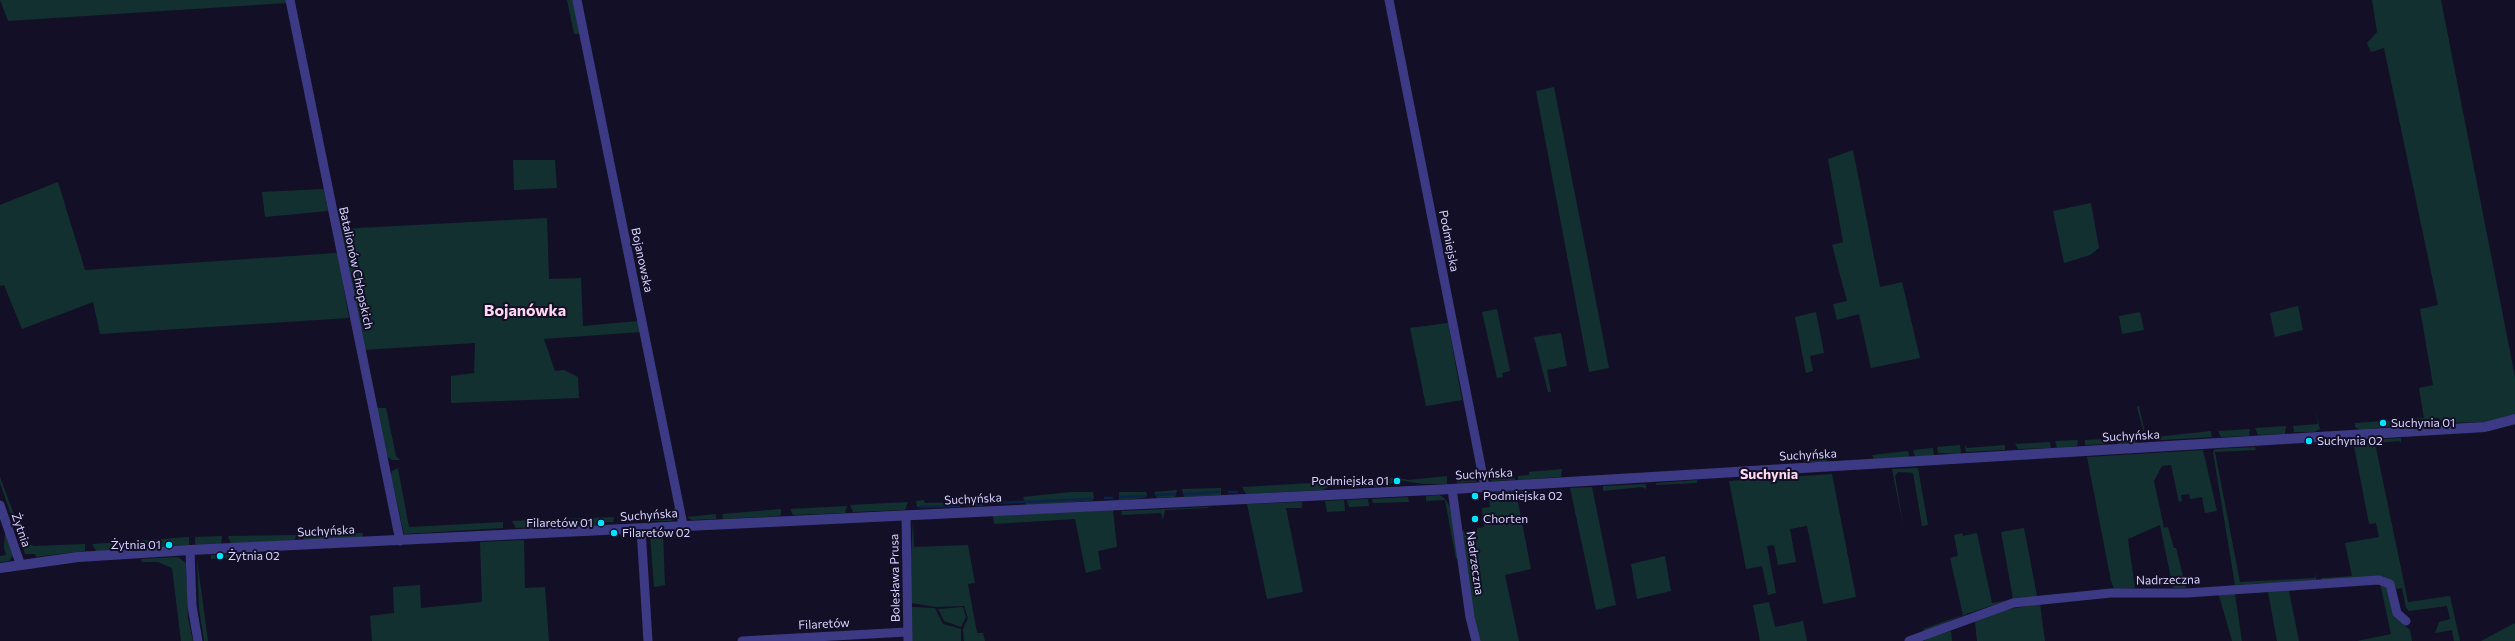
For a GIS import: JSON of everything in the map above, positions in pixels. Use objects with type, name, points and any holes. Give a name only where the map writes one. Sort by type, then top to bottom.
[{"type":"street","name":"Batalionów Chłopskich","points":[[290,0],[400,541]]},
{"type":"street","name":"Bojanowska","points":[[576,0],[683,525]]},
{"type":"street","name":"Podmiejska","points":[[1389,0],[1485,487]]},
{"type":"street","name":"Suchyńska","points":[[0,568],[20,563],[91,556],[190,550],[1452,489],[2485,428],[2515,420]]},
{"type":"street","name":"Nadrzeczna","points":[[1452,489],[1470,617],[1476,641]]},
{"type":"street","name":"Żytnia","points":[[0,505],[20,563]]},
{"type":"street","name":"Bolesława Prusa","points":[[906,515],[907,636]]},
{"type":"street","points":[[641,529],[648,641]]},
{"type":"street","points":[[190,550],[192,606],[198,641]]},
{"type":"street","name":"Nadrzeczna","points":[[1909,641],[2013,603],[2111,593],[2187,593],[2379,580],[2390,584],[2397,613],[2406,621]]},
{"type":"street","name":"Filaretów","points":[[742,641],[907,636]]},
{"type":"green space","points":[[0,0],[287,0],[287,3],[8,21]]},
{"type":"green space","points":[[567,0],[573,0],[580,34],[574,34]]},
{"type":"green space","points":[[2372,0],[2441,0],[2515,377],[2515,414],[2490,422],[2442,423],[2438,418],[2433,418],[2432,421],[2361,430],[2355,427],[2355,423],[2424,418],[2419,388],[2433,385],[2420,309],[2438,305],[2384,48],[2371,52],[2367,43],[2377,32]]},
{"type":"green space","points":[[1554,87],[1609,368],[1589,372],[1536,91]]},
{"type":"green space","points":[[1853,150],[1880,287],[1902,282],[1920,358],[1871,368],[1859,314],[1837,320],[1833,304],[1847,301],[1832,245],[1843,242],[1828,159]]},
{"type":"green space","points":[[513,160],[555,160],[557,188],[514,190]]},
{"type":"green space","points":[[58,182],[85,270],[336,253],[338,254],[349,318],[100,334],[93,302],[22,329],[4,285],[0,286],[0,205]]},
{"type":"green space","points":[[324,189],[328,211],[265,217],[262,192]]},
{"type":"green space","points":[[2091,203],[2099,248],[2090,255],[2064,263],[2053,211]]},
{"type":"green space","points":[[547,218],[549,279],[581,278],[583,326],[638,321],[641,332],[544,339],[555,371],[564,370],[578,377],[579,398],[451,403],[451,376],[474,373],[475,343],[363,350],[340,229]]},
{"type":"green space","points":[[2298,306],[2303,330],[2275,337],[2270,313]]},
{"type":"green space","points":[[1497,309],[1510,371],[1502,373],[1503,377],[1497,378],[1482,312]]},
{"type":"green space","points":[[1816,312],[1824,353],[1810,356],[1813,371],[1806,373],[1795,317]]},
{"type":"green space","points":[[2140,312],[2144,330],[2122,334],[2119,316]]},
{"type":"green space","points":[[1448,323],[1462,400],[1426,406],[1410,328]]},
{"type":"green space","points":[[1561,333],[1567,366],[1547,370],[1551,392],[1548,392],[1534,337]]},
{"type":"green space","points":[[2139,406],[2146,438],[2211,431],[2212,437],[2146,441],[2137,407]]},
{"type":"green space","points":[[2314,407],[2320,429],[2314,432],[2294,432],[2293,426],[2318,424]]},
{"type":"green space","points":[[376,408],[386,408],[396,456],[400,460],[392,460],[385,455]]},
{"type":"green space","points":[[2286,426],[2285,434],[2258,435],[2255,428]]},
{"type":"green space","points":[[2250,429],[2249,436],[2221,437],[2218,431]]},
{"type":"green space","points":[[1470,435],[1480,476],[1475,482],[1457,483],[1455,476],[1478,475]]},
{"type":"green space","points":[[2137,437],[2137,443],[2118,444],[2115,439]]},
{"type":"green space","points":[[2401,438],[2401,443],[2399,441],[2375,443],[2408,602],[2450,596],[2460,641],[2454,641],[2452,630],[2435,633],[2439,622],[2450,619],[2447,606],[2409,611],[2406,608],[2402,588],[2396,589],[2393,581],[2389,579],[2380,577],[2322,580],[2321,578],[2352,576],[2345,543],[2379,537],[2376,523],[2369,524],[2353,441]]},
{"type":"green space","points":[[2106,439],[2105,444],[2085,445],[2085,440]]},
{"type":"green space","points":[[2078,440],[2077,446],[2057,448],[2055,441]]},
{"type":"green space","points":[[2050,442],[2051,448],[2018,449],[2015,444]]},
{"type":"green space","points":[[1965,444],[1967,448],[2005,445],[2005,450],[1966,452]]},
{"type":"green space","points":[[1960,445],[1961,452],[1959,454],[1938,453],[1937,447]]},
{"type":"green space","points":[[2255,447],[2256,450],[2215,452],[2240,582],[2315,578],[2315,571],[2316,580],[2235,585],[2213,452],[2215,449]]},
{"type":"green space","points":[[1933,448],[1934,456],[1915,457],[1913,450]]},
{"type":"green space","points":[[2203,450],[2217,511],[2205,513],[2202,497],[2190,499],[2189,494],[2181,495],[2182,501],[2179,502],[2171,465],[2162,466],[2154,481],[2164,528],[2168,527],[2174,548],[2176,548],[2186,588],[2173,588],[2160,525],[2128,539],[2135,588],[2114,589],[2111,581],[2087,457]]},
{"type":"green space","points":[[1908,451],[1909,457],[1874,459],[1872,455]]},
{"type":"green space","points":[[1827,456],[1827,462],[1804,462],[1804,458]]},
{"type":"green space","points":[[401,467],[398,469],[409,527],[503,522],[503,528],[404,534],[391,475],[392,471]]},
{"type":"green space","points":[[1918,468],[1928,525],[1922,526],[1913,473],[1898,472],[1895,476],[1904,530],[1892,469]]},
{"type":"green space","points":[[1562,469],[1561,477],[1518,480],[1518,476],[1529,475],[1529,472]]},
{"type":"green space","points":[[1513,474],[1515,480],[1492,481],[1486,476]]},
{"type":"green space","points":[[1832,474],[1856,597],[1823,604],[1807,526],[1790,529],[1796,562],[1778,565],[1774,545],[1767,546],[1776,593],[1768,595],[1762,566],[1746,569],[1729,481]]},
{"type":"green space","points":[[1447,476],[1447,484],[1423,484],[1398,480],[1399,478],[1408,480]]},
{"type":"green space","points":[[0,477],[13,512],[28,544],[34,546],[85,544],[85,551],[36,557],[35,554],[25,554],[0,483]]},
{"type":"green space","points":[[1393,478],[1393,483],[1375,487],[1363,487],[1363,482]]},
{"type":"green space","points":[[1697,480],[1697,483],[1656,485],[1656,483]]},
{"type":"green space","points":[[1330,482],[1330,486],[1322,490],[1246,494],[1242,487]]},
{"type":"green space","points":[[1646,484],[1646,489],[1642,487],[1603,491],[1603,486]]},
{"type":"green space","points":[[1592,487],[1616,605],[1596,610],[1570,488]]},
{"type":"green space","points":[[1221,488],[1221,495],[1184,497],[1182,489]]},
{"type":"green space","points":[[1177,490],[1175,497],[1157,498],[1154,492]]},
{"type":"green space","points":[[1506,490],[1528,491],[1528,496],[1517,497],[1531,569],[1505,575],[1519,641],[1479,641],[1473,616],[1462,532],[1464,530],[1465,534],[1477,533],[1477,528],[1484,527],[1482,508],[1490,507],[1489,499],[1491,495]]},
{"type":"green space","points":[[1070,492],[1093,492],[1094,498],[1092,501],[1026,505],[1023,497]]},
{"type":"green space","points":[[1119,492],[1146,492],[1147,496],[1144,498],[1119,500]]},
{"type":"green space","points":[[1439,495],[1444,498],[1452,513],[1459,556],[1456,559],[1445,500],[1426,501],[1426,496]]},
{"type":"green space","points":[[1408,497],[1409,502],[1373,503],[1372,499]]},
{"type":"green space","points":[[1368,499],[1369,506],[1349,507],[1347,500]]},
{"type":"green space","points":[[924,500],[925,503],[960,502],[960,506],[917,507],[916,501]]},
{"type":"green space","points":[[984,500],[983,506],[966,506],[965,502]]},
{"type":"green space","points":[[1344,500],[1345,511],[1327,512],[1325,501]]},
{"type":"green space","points":[[908,502],[905,510],[853,512],[850,505]]},
{"type":"green space","points":[[1302,502],[1302,508],[1286,508],[1303,592],[1267,599],[1247,504]]},
{"type":"green space","points":[[847,506],[845,513],[793,515],[790,509]]},
{"type":"green space","points":[[675,507],[678,514],[671,521],[630,521],[631,515],[669,515]]},
{"type":"green space","points":[[1209,508],[1165,510],[1163,520],[1161,513],[1122,515],[1121,511]]},
{"type":"green space","points":[[781,509],[781,514],[779,516],[723,519],[722,514]]},
{"type":"green space","points":[[1113,510],[1117,547],[1098,551],[1101,569],[1086,573],[1075,519],[994,524],[993,516]]},
{"type":"green space","points":[[716,514],[716,519],[692,520],[687,517]]},
{"type":"green space","points":[[614,517],[613,522],[597,522],[596,525],[566,525],[563,519]]},
{"type":"green space","points":[[556,519],[554,526],[516,528],[512,521]]},
{"type":"green space","points":[[913,520],[914,547],[968,545],[975,583],[968,584],[977,633],[983,633],[985,641],[964,641],[963,629],[968,618],[964,606],[936,607],[911,603]]},
{"type":"green space","points":[[2024,528],[2037,596],[2069,593],[2013,599],[2001,532]]},
{"type":"green space","points":[[5,531],[13,556],[9,561],[0,562],[0,556],[6,555],[4,548]]},
{"type":"green space","points":[[363,533],[362,537],[304,540],[301,534]]},
{"type":"green space","points":[[653,533],[663,533],[665,585],[654,587],[650,535]]},
{"type":"green space","points":[[1962,533],[1963,536],[1977,533],[1992,603],[2009,600],[1969,613],[1924,632],[1923,629],[1963,615],[1950,558],[1958,556],[1954,535]]},
{"type":"green space","points":[[296,535],[295,540],[231,544],[228,536]]},
{"type":"green space","points":[[222,536],[221,544],[197,545],[195,543],[195,537]]},
{"type":"green space","points":[[189,537],[189,545],[96,551],[92,544]]},
{"type":"green space","points":[[524,540],[525,588],[545,587],[549,641],[372,641],[370,616],[394,613],[393,587],[420,585],[421,608],[482,602],[480,542]]},
{"type":"green space","points":[[236,554],[238,561],[236,558],[211,559],[211,555]]},
{"type":"green space","points":[[1665,556],[1671,591],[1637,599],[1631,564]]},
{"type":"green space","points":[[178,557],[186,563],[188,618],[193,641],[181,641],[172,568],[158,562],[142,562],[141,559]]},
{"type":"green space","points":[[197,559],[208,641],[204,641],[199,609]]},
{"type":"green space","points":[[2380,583],[2387,586],[2395,617],[2410,630],[2412,641],[2357,641],[2391,634]]},
{"type":"green space","points":[[2314,588],[2289,591],[2299,641],[2277,641],[2268,592],[2251,593],[2251,591]]},
{"type":"green space","points":[[2218,592],[2235,594],[2242,641],[2232,641]]},
{"type":"green space","points":[[1769,602],[1775,627],[1803,621],[1807,641],[1760,641],[1753,605]]},
{"type":"green space","points":[[2040,604],[2045,641],[1977,641],[1975,622],[1998,611]]},
{"type":"green space","points":[[911,607],[935,608],[943,624],[961,629],[961,641],[912,641]]},
{"type":"green space","points":[[963,607],[966,617],[961,627],[944,621],[938,609]]},
{"type":"green space","points":[[2515,623],[2515,641],[2481,641]]},
{"type":"green space","points":[[1951,631],[1952,641],[1925,641],[1924,639]]},
{"type":"waterway","points":[[1185,494],[1219,492]]},
{"type":"waterway","points":[[1229,492],[1237,492]]},
{"type":"waterway","points":[[1156,495],[1175,494]]},
{"type":"waterway","points":[[1120,497],[1145,496]]},
{"type":"waterway","points":[[1105,498],[1112,498]]},
{"type":"waterway","points":[[993,503],[1091,499]]},
{"type":"waterway","points":[[967,505],[982,505]]},
{"type":"waterway","points":[[920,507],[959,506]]},
{"type":"place","name":"Suchynia 01","points":[[2383,423]]},
{"type":"place","name":"Suchynia 02","points":[[2309,441]]},
{"type":"place","name":"Podmiejska 01","points":[[1397,481]]},
{"type":"place","name":"Podmiejska 02","points":[[1475,496]]},
{"type":"place","name":"Chorten","points":[[1475,519]]},
{"type":"place","name":"Filaretów 01","points":[[601,523]]},
{"type":"place","name":"Filaretów 02","points":[[614,533]]},
{"type":"place","name":"Żytnia 01","points":[[169,545]]},
{"type":"place","name":"Żytnia 02","points":[[220,556]]},
{"type":"district","name":"Bojanówka","points":[[525,311]]},
{"type":"district","name":"Suchynia","points":[[1769,474]]}]
